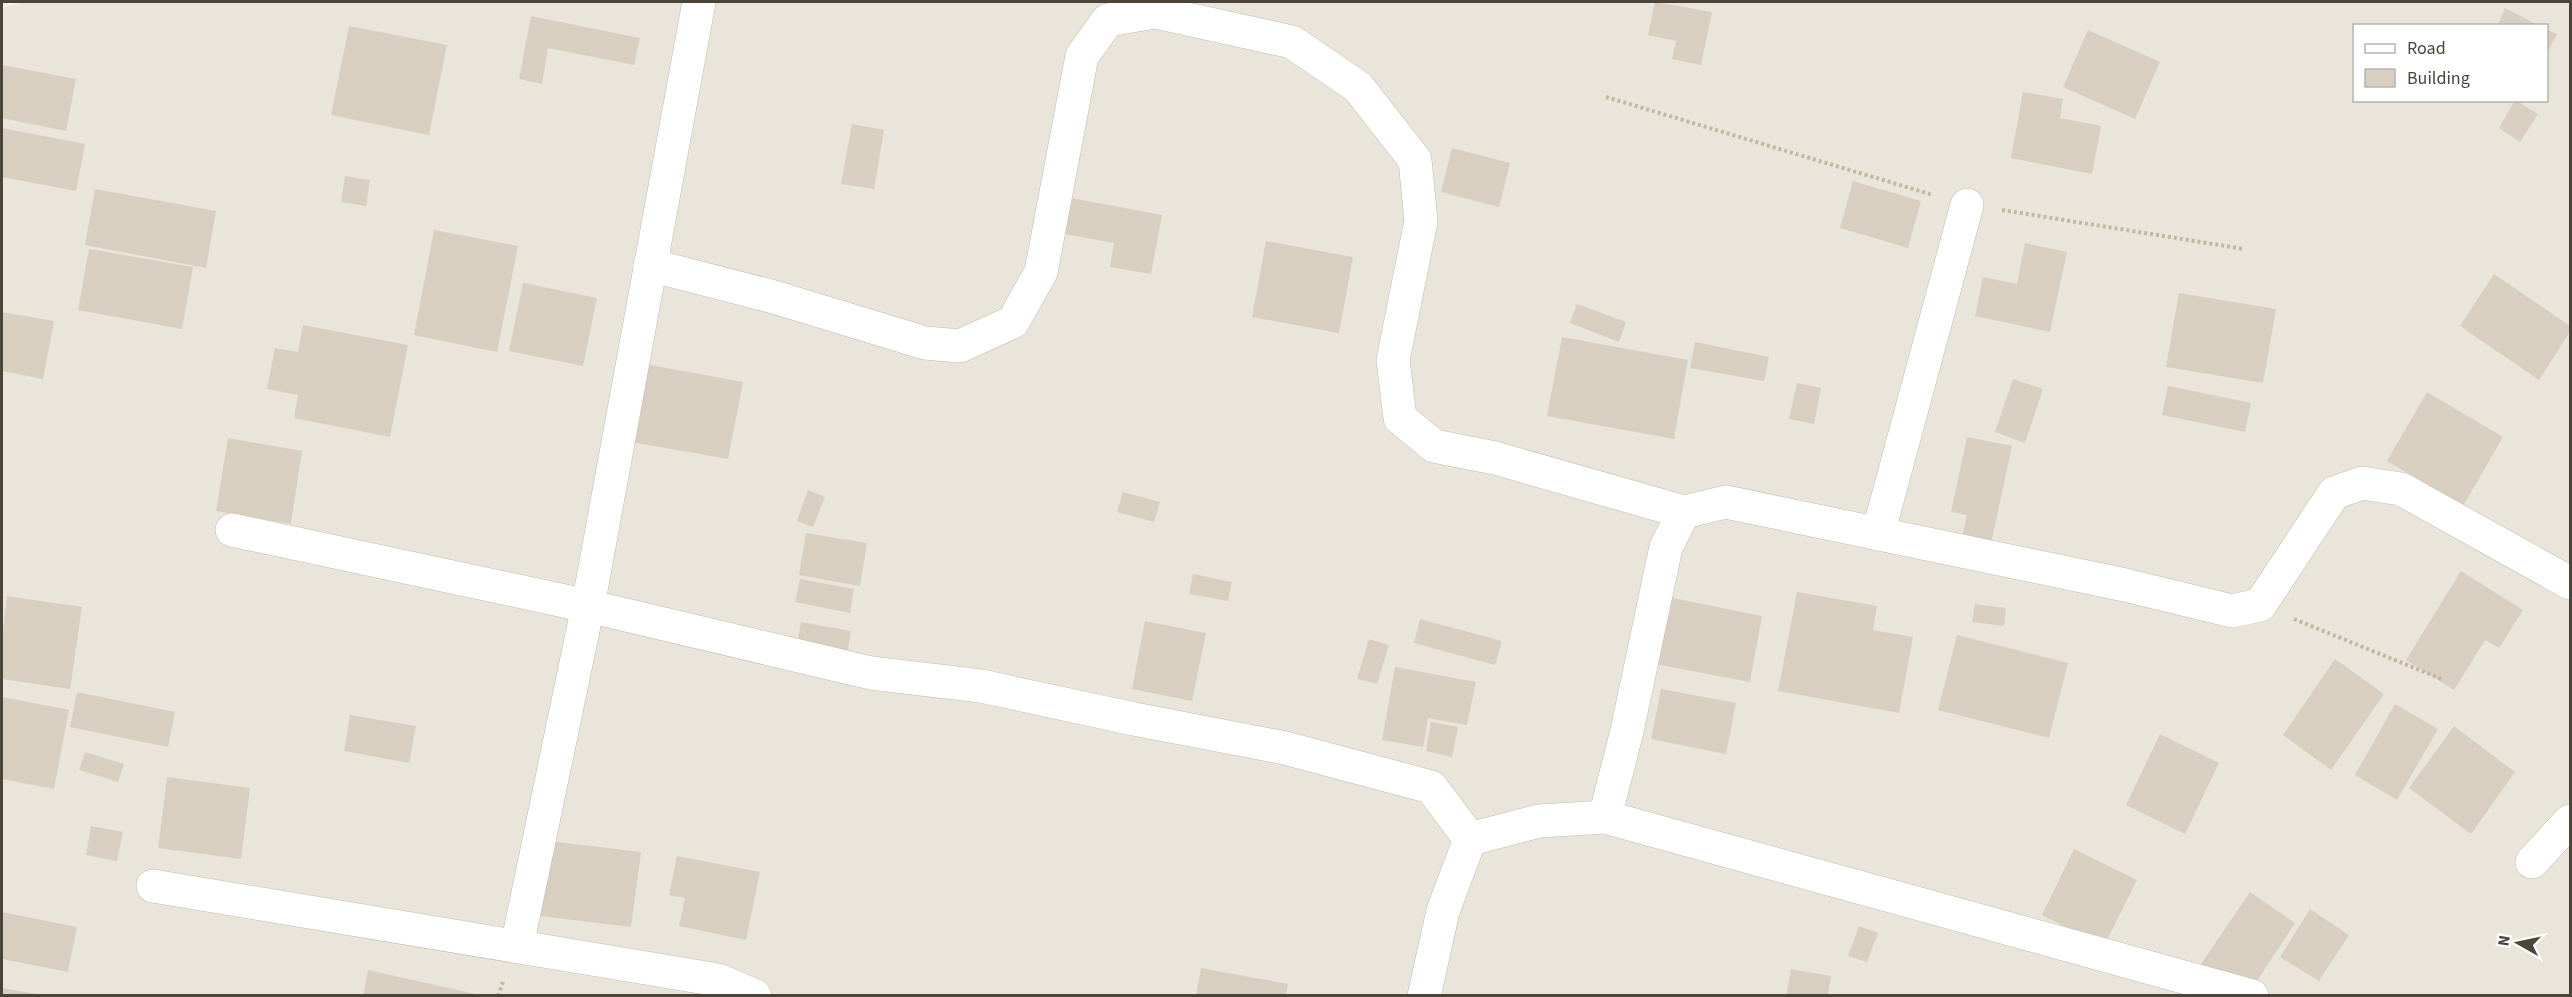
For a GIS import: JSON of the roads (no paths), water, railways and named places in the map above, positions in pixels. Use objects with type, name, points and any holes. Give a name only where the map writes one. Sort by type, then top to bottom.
[{"type":"street","points":[[517,946],[588,606],[699,2]]},
{"type":"street","points":[[650,265],[774,297],[925,343],[960,346],[1013,322],[1041,272],[1082,56],[1108,20],[1155,12],[1292,42],[1358,87],[1415,160],[1421,221],[1393,360],[1400,418],[1434,446],[1495,458],[1684,512],[1726,502],[2125,585],[2232,611],[2260,605],[2334,493],[2362,483],[2401,489],[2571,583]]},
{"type":"street","points":[[1878,534],[1967,205]]},
{"type":"street","points":[[1605,818],[1627,731],[1666,547],[1684,512]]},
{"type":"street","points":[[232,530],[588,606],[871,673],[981,686],[1285,748],[1431,787],[1470,838]]},
{"type":"street","points":[[1470,838],[1539,821],[1605,818],[2252,996]]},
{"type":"street","points":[[2532,862],[2571,821]]},
{"type":"street","points":[[1424,996],[1443,911],[1470,838]]},
{"type":"street","points":[[153,886],[718,980],[755,996]]}]
